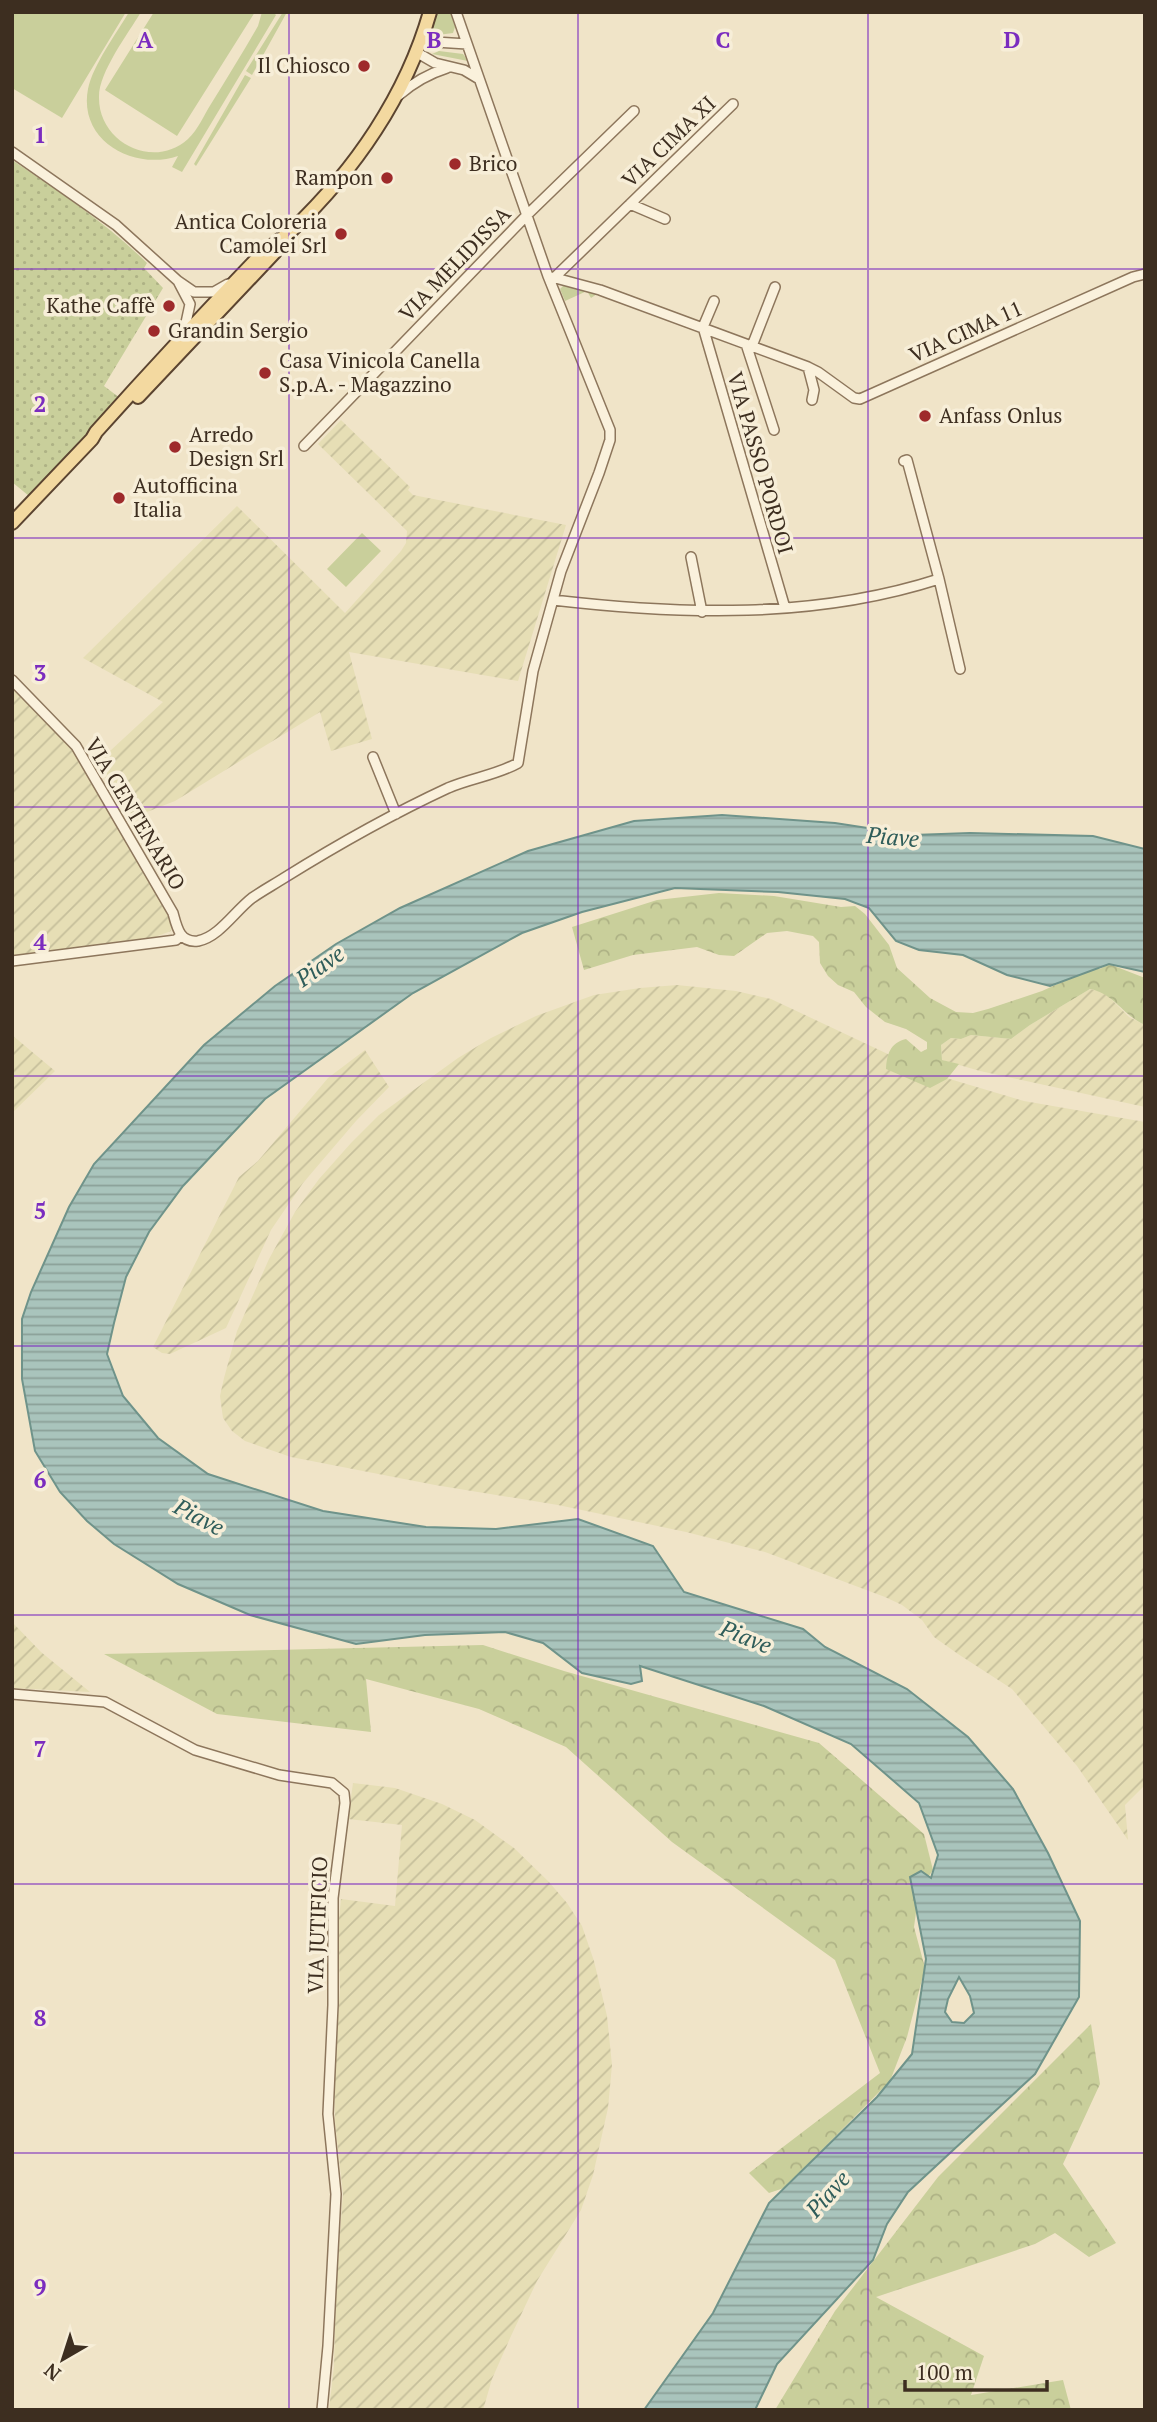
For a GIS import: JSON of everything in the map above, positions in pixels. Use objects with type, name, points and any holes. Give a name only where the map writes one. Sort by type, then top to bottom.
[{"type":"main road","points":[[12,523],[92,439],[107,428],[253,263],[289,232],[358,156],[395,98],[430,12]]},
{"type":"main road","points":[[92,439],[179,341],[285,242],[289,232]]},
{"type":"street","points":[[12,961],[184,939],[200,941],[210,937],[252,898],[323,854],[456,785],[518,763],[533,671],[561,571],[603,462],[610,440],[610,430],[528,214],[456,12]]},
{"type":"street","points":[[418,47],[467,44]]},
{"type":"street","points":[[418,47],[435,63],[464,70],[479,79]]},
{"type":"street","points":[[395,98],[412,83],[431,73],[449,68]]},
{"type":"street","name":"VIA CIMA XI","points":[[552,276],[733,104]]},
{"type":"street","name":"VIA MELIDISSA","points":[[304,446],[528,214],[634,111]]},
{"type":"street","points":[[12,152],[116,225],[178,282],[194,292],[207,294],[221,289],[253,263]]},
{"type":"street","name":"VIA CIMA XI","points":[[630,204],[665,219]]},
{"type":"street","name":"VIA CIMA 11","points":[[552,276],[600,290],[808,367],[854,398],[867,397],[1133,277],[1145,274]]},
{"type":"street","points":[[178,282],[190,304],[207,317]]},
{"type":"street","points":[[774,430],[749,345],[775,287]]},
{"type":"street","points":[[194,292],[207,317]]},
{"type":"street","points":[[703,327],[714,301]]},
{"type":"street","points":[[179,341],[186,329],[190,304]]},
{"type":"street","name":"VIA PASSO PORDOI","points":[[703,327],[785,608]]},
{"type":"street","points":[[808,367],[814,390],[812,400]]},
{"type":"street","points":[[904,461],[907,460],[960,669]]},
{"type":"street","points":[[691,558],[702,612]]},
{"type":"street","points":[[553,600],[615,608],[702,612],[785,608],[881,593],[939,579]]},
{"type":"street","name":"VIA CENTENARIO","points":[[12,680],[76,746],[173,914],[184,939]]},
{"type":"street","points":[[373,757],[396,814]]},
{"type":"street","name":"VIA JUTIFICIO","points":[[12,1694],[106,1702],[195,1750],[279,1775],[332,1783],[344,1793],[332,1932],[333,2005],[328,2114],[336,2194],[323,2410]]},
{"type":"shaded area","points":[[341,420],[410,487],[408,490],[413,495],[566,525],[518,681],[349,652],[372,739],[331,751],[320,712],[175,801],[129,819],[97,763],[163,702],[83,658],[237,506],[345,613],[401,551],[406,543],[407,531],[318,444]]},
{"type":"shaded area","points":[[12,686],[72,749],[92,779],[172,923],[171,931],[155,937],[12,956]]},
{"type":"shaded area","points":[[677,985],[736,991],[771,999],[926,1072],[1024,1101],[1145,1122],[1145,1785],[1125,1805],[1128,1840],[1077,1766],[1012,1689],[934,1637],[922,1620],[902,1605],[885,1597],[765,1552],[686,1532],[558,1505],[291,1457],[245,1441],[232,1431],[223,1418],[220,1396],[237,1331],[269,1259],[295,1212],[319,1179],[379,1115],[458,1058],[536,1016],[594,995]]},
{"type":"shaded area","points":[[1090,989],[1104,992],[1129,1017],[1145,1025],[1145,1107],[980,1071],[942,1060],[941,1045],[951,1038],[961,1039],[971,1035],[1011,1039]]},
{"type":"shaded area","points":[[12,1035],[55,1071],[12,1113]]},
{"type":"shaded area","points":[[365,1050],[389,1087],[303,1183],[271,1230],[226,1328],[170,1354],[162,1353],[153,1347],[239,1177],[258,1161],[328,1078]]},
{"type":"shaded area","points":[[12,1622],[41,1652],[90,1692],[12,1688]]},
{"type":"shaded area","points":[[353,1783],[395,1788],[442,1804],[475,1820],[514,1848],[549,1882],[582,1926],[594,1961],[607,2016],[612,2065],[608,2108],[593,2175],[581,2210],[537,2281],[511,2336],[492,2379],[483,2410],[329,2410],[334,2366],[336,2287],[343,2194],[335,2121],[334,2068],[340,1989],[338,1928],[341,1899],[395,1906],[402,1825],[348,1819]]},
{"type":"green space","points":[[12,12],[126,12],[62,118],[12,88]]},
{"type":"green space","points":[[129,12],[141,12],[103,77],[99,98],[101,114],[108,128],[118,139],[145,152],[174,148],[192,135],[258,26],[262,12],[273,12],[276,15],[182,172],[172,167],[178,156],[161,160],[128,155],[113,148],[100,137],[92,124],[87,107],[88,89],[100,60]]},
{"type":"green space","points":[[154,12],[255,12],[177,136],[105,90]]},
{"type":"green space","points":[[283,12],[287,12],[252,75],[246,71]]},
{"type":"green space","points":[[438,12],[450,12],[455,27],[453,33],[430,36]]},
{"type":"green space","points":[[439,51],[463,54],[468,61],[432,54]]},
{"type":"green space","points":[[245,75],[251,78],[196,166],[194,164]]},
{"type":"green space","points":[[12,160],[99,221],[147,263],[144,268],[163,288],[104,386],[120,398],[29,496],[12,482]]},
{"type":"green space","points":[[564,285],[587,291],[565,301],[560,289]]},
{"type":"green space","points":[[362,533],[381,551],[346,587],[327,569]]},
{"type":"green space","points":[[719,893],[774,896],[841,907],[855,906],[865,914],[889,945],[897,968],[930,998],[956,1012],[973,1013],[988,1009],[1042,991],[1084,969],[1100,969],[1109,964],[1145,978],[1145,1025],[1106,995],[1090,989],[1011,1039],[971,1035],[961,1039],[951,1038],[941,1045],[942,1060],[959,1064],[947,1079],[930,1088],[886,1069],[889,1054],[896,1043],[906,1039],[921,1052],[927,1049],[927,1042],[906,1029],[885,1022],[866,1007],[854,992],[838,985],[828,976],[820,963],[819,942],[813,936],[787,931],[767,933],[734,956],[719,955],[697,947],[633,955],[584,970],[572,927],[657,900]]},
{"type":"green space","points":[[483,1645],[564,1671],[819,1743],[924,1834],[933,1870],[919,1890],[914,1927],[925,1968],[907,2037],[890,2081],[784,2188],[769,2193],[749,2173],[880,2073],[835,1960],[672,1842],[566,1747],[479,1709],[366,1679],[371,1732],[217,1714],[104,1654]]},
{"type":"green space","points":[[1091,2024],[1100,2084],[1063,2164],[1116,2243],[1089,2257],[1055,2233],[1035,2244],[876,2297],[984,2356],[971,2395],[1063,2380],[1071,2410],[775,2410],[835,2311],[938,2177]]},
{"type":"water","name":"Piave","points":[[722,815],[835,823],[913,835],[970,833],[1093,836],[1145,849],[1145,972],[1109,964],[1050,986],[1007,975],[963,955],[919,950],[896,941],[869,908],[845,899],[778,892],[675,888],[582,912],[522,933],[413,993],[265,1099],[183,1186],[149,1232],[126,1277],[107,1354],[123,1396],[158,1438],[208,1474],[323,1511],[426,1527],[496,1529],[578,1519],[653,1546],[684,1592],[803,1629],[825,1647],[907,1689],[968,1737],[1013,1789],[1048,1853],[1080,1921],[1079,1997],[1035,2074],[908,2192],[887,2224],[873,2260],[777,2364],[755,2410],[644,2410],[713,2313],[769,2203],[877,2097],[912,2054],[926,1959],[910,1877],[921,1871],[931,1878],[938,1855],[919,1803],[851,1744],[764,1706],[640,1666],[642,1681],[631,1684],[582,1673],[543,1643],[505,1632],[425,1635],[356,1644],[250,1615],[178,1584],[114,1544],[87,1521],[60,1492],[35,1451],[22,1379],[22,1319],[31,1292],[69,1207],[94,1164],[204,1045],[275,986],[336,944],[400,908],[528,851],[634,821]],"holes":[[[959,1977],[970,1996],[974,2013],[964,2023],[952,2022],[945,2012]]]},
{"type":"place","name":"Il Chiosco","points":[[364,66]]},
{"type":"place","name":"Brico","points":[[455,164]]},
{"type":"place","name":"Rampon","points":[[387,178]]},
{"type":"place","name":"Antica Coloreria Camolei Srl","points":[[341,234]]},
{"type":"place","name":"Kathe Caffè","points":[[169,306]]},
{"type":"place","name":"Grandin Sergio","points":[[154,331]]},
{"type":"place","name":"Casa Vinicola Canella S.p.A. - Magazzino","points":[[265,373]]},
{"type":"place","name":"Anfass Onlus","points":[[925,416]]},
{"type":"place","name":"Arredo Design Srl","points":[[175,447]]},
{"type":"place","name":"Autofficina Italia","points":[[119,498]]}]
